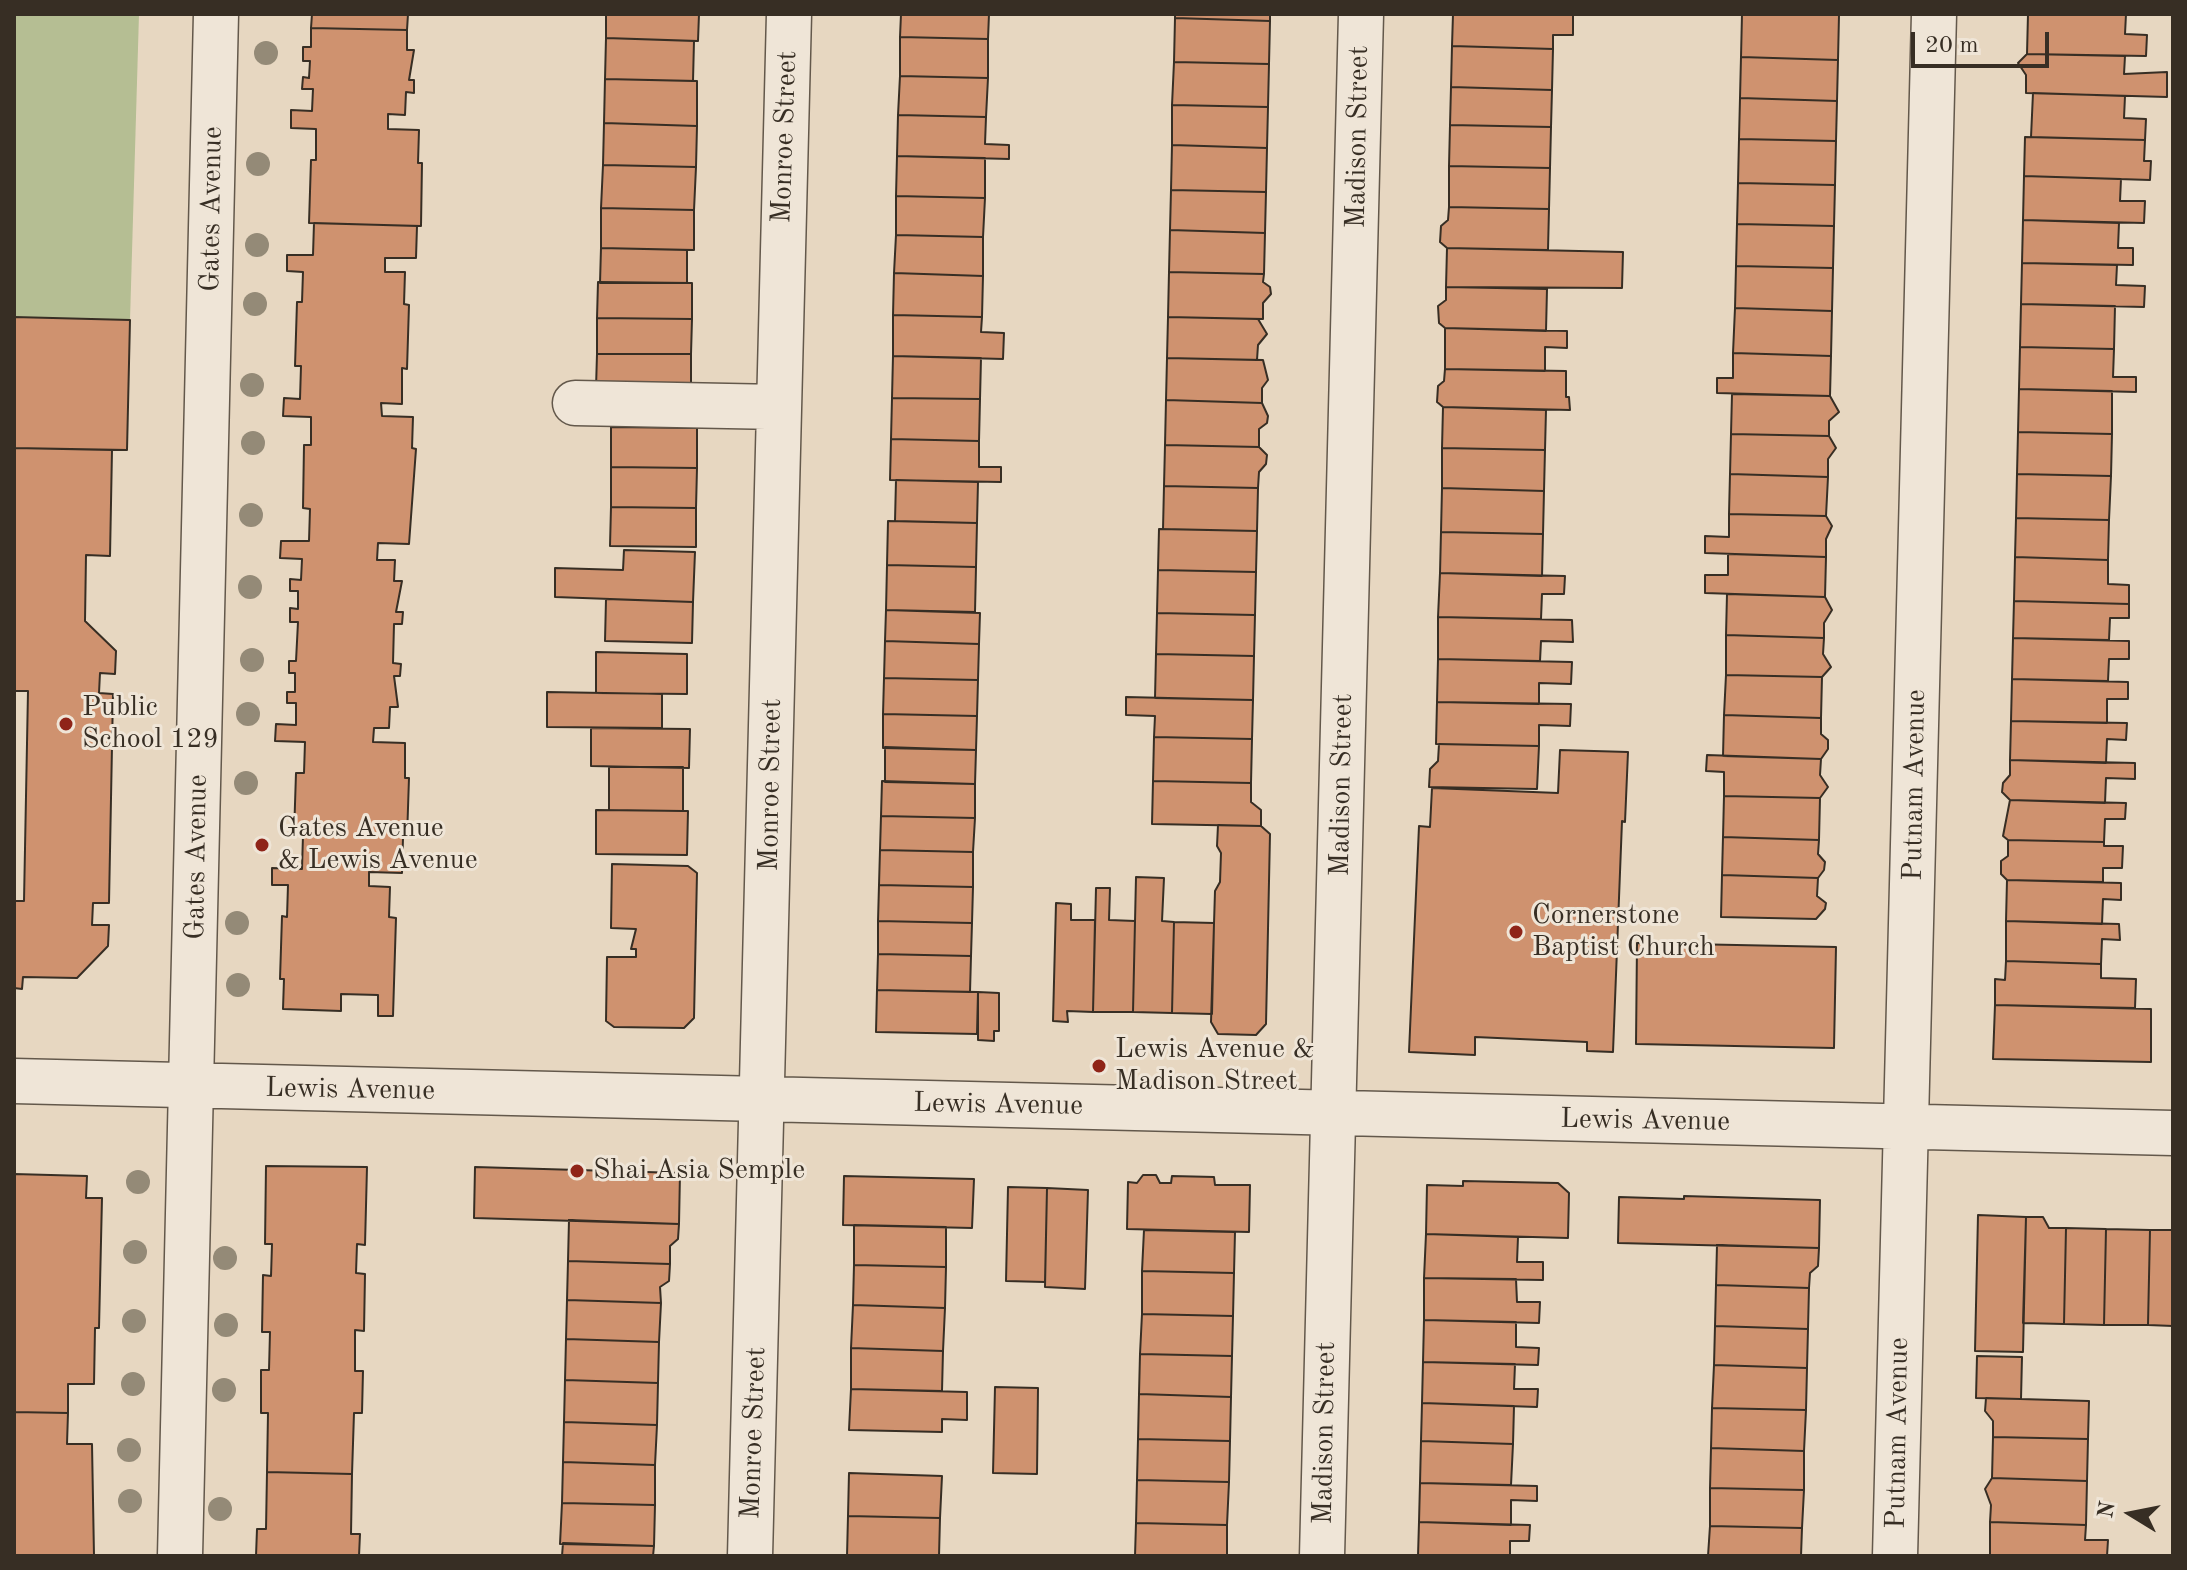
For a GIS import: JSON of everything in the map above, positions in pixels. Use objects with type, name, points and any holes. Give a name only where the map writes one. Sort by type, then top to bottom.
[{"type":"street","name":"Gates Avenue","points":[[180,1556],[216,14]]},
{"type":"street","name":"Monroe Street","points":[[750,1556],[764,1100],[789,14]]},
{"type":"street","name":"Madison Street","points":[[1322,1556],[1361,14]]},
{"type":"street","name":"Putnam Avenue","points":[[1895,1556],[1934,14]]},
{"type":"street","points":[[575,403],[779,407]]},
{"type":"street","name":"Lewis Avenue","points":[[14,1081],[2173,1133]]},
{"type":"green space","points":[[14,14],[139,14],[130,320],[14,317]]},
{"type":"building","points":[[312,14],[408,14],[407,30],[311,28]]},
{"type":"building","points":[[606,14],[699,14],[698,41],[606,38]]},
{"type":"building","points":[[901,14],[989,14],[988,39],[900,37]]},
{"type":"building","points":[[1175,14],[1270,14],[1270,21],[1175,18]]},
{"type":"building","points":[[1453,14],[1573,14],[1573,35],[1553,35],[1553,49],[1452,46]]},
{"type":"building","points":[[1742,14],[1839,15],[1838,60],[1741,57]]},
{"type":"building","points":[[2028,14],[2126,14],[2125,34],[2147,35],[2146,56],[2027,54]]},
{"type":"building","points":[[1175,18],[1270,21],[1269,64],[1174,62]]},
{"type":"building","points":[[311,28],[407,30],[407,50],[414,50],[409,80],[414,80],[414,93],[406,92],[405,115],[388,114],[388,129],[419,130],[421,226],[309,223],[311,160],[316,160],[316,129],[291,128],[291,110],[312,111],[313,89],[302,89],[303,77],[309,78],[310,61],[303,61],[303,47],[311,47]]},
{"type":"building","points":[[900,37],[988,39],[988,78],[900,76]]},
{"type":"building","points":[[606,38],[694,41],[693,81],[605,79]]},
{"type":"building","points":[[1452,46],[1553,49],[1552,90],[1451,87]]},
{"type":"building","points":[[2027,54],[2125,56],[2124,74],[2167,72],[2167,97],[2026,93],[2026,75],[2018,63]]},
{"type":"building","points":[[1741,57],[1838,60],[1837,101],[1740,98]]},
{"type":"building","points":[[1174,62],[1269,64],[1268,107],[1172,105]]},
{"type":"building","points":[[900,76],[988,78],[986,117],[898,115]]},
{"type":"building","points":[[605,79],[697,81],[697,126],[604,123]]},
{"type":"building","points":[[1451,87],[1552,90],[1551,127],[1450,125]]},
{"type":"building","points":[[2033,93],[2125,96],[2124,118],[2146,119],[2145,140],[2031,137]]},
{"type":"building","points":[[1740,98],[1837,101],[1836,141],[1739,139]]},
{"type":"building","points":[[1172,105],[1268,107],[1267,148],[1172,145]]},
{"type":"building","points":[[898,115],[986,117],[985,144],[1009,145],[1009,159],[897,156]]},
{"type":"building","points":[[604,123],[697,126],[696,167],[603,165]]},
{"type":"building","points":[[1450,125],[1551,127],[1550,168],[1449,166]]},
{"type":"building","points":[[2025,137],[2145,140],[2144,161],[2151,161],[2150,180],[2024,176]]},
{"type":"building","points":[[1739,139],[1836,141],[1835,185],[1738,183]]},
{"type":"building","points":[[1172,145],[1267,148],[1266,192],[1171,190]]},
{"type":"building","points":[[897,156],[985,158],[985,198],[896,196]]},
{"type":"building","points":[[603,165],[696,167],[694,210],[601,208]]},
{"type":"building","points":[[1449,166],[1550,168],[1549,209],[1449,207]]},
{"type":"building","points":[[2024,176],[2121,179],[2120,201],[2145,201],[2144,223],[2023,220]]},
{"type":"building","points":[[1738,183],[1835,185],[1834,226],[1737,224]]},
{"type":"building","points":[[1171,190],[1266,192],[1265,233],[1170,230]]},
{"type":"building","points":[[896,196],[985,198],[983,237],[896,235]]},
{"type":"building","points":[[1449,207],[1549,209],[1548,250],[1447,248],[1440,242],[1441,226],[1448,220]]},
{"type":"building","points":[[601,208],[694,210],[694,250],[601,248]]},
{"type":"building","points":[[2023,220],[2119,223],[2118,248],[2133,248],[2133,265],[2022,263]]},
{"type":"building","points":[[314,223],[417,226],[416,258],[385,258],[385,272],[405,272],[404,304],[409,305],[407,369],[402,368],[402,404],[381,403],[382,416],[413,417],[412,448],[416,449],[409,544],[378,543],[377,560],[395,560],[394,581],[402,581],[396,612],[403,612],[402,624],[394,624],[393,663],[401,664],[400,676],[394,676],[398,707],[390,707],[389,728],[374,728],[373,742],[405,743],[405,778],[409,778],[407,838],[403,838],[402,873],[369,872],[369,886],[390,887],[389,917],[396,918],[393,1016],[378,1016],[378,995],[341,994],[341,1011],[283,1009],[284,979],[280,979],[282,916],[287,917],[288,885],[272,885],[272,868],[302,869],[303,835],[294,835],[296,773],[304,773],[305,742],[275,741],[276,724],[296,725],[296,703],[287,703],[287,692],[295,692],[295,673],[289,673],[289,661],[296,661],[298,622],[290,622],[290,608],[298,609],[298,591],[290,591],[290,579],[301,580],[302,559],[280,558],[281,541],[309,541],[310,509],[303,508],[304,445],[311,445],[311,417],[283,416],[284,398],[300,399],[301,366],[295,366],[297,302],[302,302],[303,272],[287,271],[287,255],[313,255]]},
{"type":"building","points":[[1737,224],[1834,226],[1833,268],[1736,266]]},
{"type":"building","points":[[1170,230],[1265,233],[1264,274],[1169,272]]},
{"type":"building","points":[[896,235],[983,237],[983,276],[894,273]]},
{"type":"building","points":[[601,248],[687,250],[687,283],[600,283]]},
{"type":"building","points":[[1447,248],[1623,252],[1622,288],[1446,287]]},
{"type":"building","points":[[2022,263],[2117,265],[2116,285],[2145,286],[2144,307],[2021,304]]},
{"type":"building","points":[[1736,266],[1833,268],[1832,311],[1735,308]]},
{"type":"building","points":[[1169,272],[1264,274],[1263,282],[1270,287],[1271,294],[1263,303],[1263,319],[1168,317]]},
{"type":"building","points":[[894,273],[983,276],[982,317],[893,315]]},
{"type":"building","points":[[598,282],[692,283],[692,319],[597,318]]},
{"type":"building","points":[[1446,287],[1547,289],[1546,331],[1445,328],[1439,323],[1438,306],[1446,300]]},
{"type":"building","points":[[2021,304],[2115,306],[2114,349],[2020,347]]},
{"type":"building","points":[[1735,308],[1832,311],[1831,356],[1733,353]]},
{"type":"building","points":[[893,315],[982,317],[981,332],[1004,333],[1003,359],[893,356]]},
{"type":"building","points":[[14,317],[130,320],[127,450],[14,448]]},
{"type":"building","points":[[1168,317],[1258,319],[1267,334],[1258,345],[1257,360],[1167,358]]},
{"type":"building","points":[[597,318],[692,319],[691,354],[597,354]]},
{"type":"building","points":[[1445,328],[1567,331],[1567,348],[1545,347],[1545,371],[1445,369]]},
{"type":"building","points":[[2020,347],[2114,349],[2113,377],[2136,377],[2136,392],[2019,389]]},
{"type":"building","points":[[1733,353],[1831,356],[1830,396],[1717,393],[1717,378],[1733,378]]},
{"type":"building","points":[[597,354],[691,354],[691,389],[596,388]]},
{"type":"building","points":[[893,356],[981,358],[980,399],[892,398]]},
{"type":"building","points":[[1167,358],[1263,360],[1268,380],[1262,388],[1262,403],[1166,400]]},
{"type":"building","points":[[1445,369],[1566,371],[1566,397],[1569,397],[1570,410],[1443,407],[1437,402],[1438,386],[1444,381]]},
{"type":"building","points":[[2019,389],[2112,391],[2112,434],[2018,432]]},
{"type":"building","points":[[1732,394],[1830,396],[1839,412],[1829,421],[1829,436],[1731,434]]},
{"type":"building","points":[[892,398],[980,399],[979,441],[891,439]]},
{"type":"building","points":[[1166,400],[1262,403],[1268,416],[1267,423],[1259,429],[1259,447],[1165,445]]},
{"type":"building","points":[[1443,407],[1546,410],[1545,450],[1442,448]]},
{"type":"building","points":[[611,427],[697,428],[697,468],[611,467]]},
{"type":"building","points":[[2018,432],[2112,434],[2111,476],[2017,474]]},
{"type":"building","points":[[1731,434],[1829,436],[1836,448],[1828,459],[1828,477],[1730,474]]},
{"type":"building","points":[[891,439],[979,441],[979,467],[1001,467],[1001,482],[890,480]]},
{"type":"building","points":[[1165,445],[1259,447],[1267,455],[1266,464],[1259,472],[1258,488],[1164,486]]},
{"type":"building","name":"Public School 129","points":[[14,448],[112,450],[110,556],[86,555],[85,621],[116,651],[115,674],[100,673],[99,693],[113,694],[109,903],[93,903],[92,925],[109,925],[108,946],[77,978],[23,977],[22,989],[14,988],[14,901],[24,901],[28,691],[14,691]]},
{"type":"building","points":[[1442,448],[1545,450],[1544,491],[1442,488]]},
{"type":"building","points":[[611,467],[697,468],[696,508],[611,507]]},
{"type":"building","points":[[1730,474],[1828,477],[1826,516],[1729,514]]},
{"type":"building","points":[[2017,474],[2111,476],[2109,520],[2016,518]]},
{"type":"building","points":[[896,480],[978,482],[977,523],[895,521]]},
{"type":"building","points":[[1164,486],[1258,488],[1257,531],[1163,529]]},
{"type":"building","points":[[1442,488],[1544,491],[1543,534],[1441,532]]},
{"type":"building","points":[[611,507],[696,508],[696,547],[610,546]]},
{"type":"building","points":[[1729,514],[1826,516],[1832,526],[1826,539],[1826,557],[1705,553],[1705,536],[1729,537]]},
{"type":"building","points":[[2016,518],[2109,520],[2108,560],[2015,557]]},
{"type":"building","points":[[888,521],[977,523],[976,567],[887,565]]},
{"type":"building","points":[[1159,529],[1257,531],[1256,572],[1158,570]]},
{"type":"building","points":[[1441,532],[1543,534],[1542,576],[1440,573]]},
{"type":"building","points":[[624,550],[695,552],[693,602],[555,597],[555,568],[623,570]]},
{"type":"building","points":[[1728,554],[1826,557],[1825,597],[1705,593],[1705,575],[1728,575]]},
{"type":"building","points":[[2015,557],[2108,560],[2108,584],[2129,585],[2129,604],[2014,601]]},
{"type":"building","points":[[887,565],[976,567],[975,612],[886,610]]},
{"type":"building","points":[[1158,570],[1256,572],[1255,615],[1157,613]]},
{"type":"building","points":[[1440,573],[1565,576],[1564,594],[1542,594],[1541,619],[1438,617]]},
{"type":"building","points":[[1727,594],[1825,597],[1832,610],[1824,623],[1824,638],[1726,635]]},
{"type":"building","points":[[606,599],[693,602],[692,643],[605,641]]},
{"type":"building","points":[[2014,601],[2129,604],[2129,618],[2110,618],[2109,640],[2013,638]]},
{"type":"building","points":[[886,610],[980,613],[979,644],[885,641]]},
{"type":"building","points":[[1157,613],[1255,615],[1254,656],[1156,654]]},
{"type":"building","points":[[1438,617],[1572,620],[1573,642],[1541,641],[1540,661],[1438,659]]},
{"type":"building","points":[[1726,635],[1824,638],[1823,654],[1831,667],[1822,677],[1726,675]]},
{"type":"building","points":[[2013,638],[2129,641],[2129,659],[2109,659],[2108,681],[2012,679]]},
{"type":"building","points":[[885,641],[979,644],[978,680],[884,678]]},
{"type":"building","points":[[596,652],[687,654],[687,694],[596,693]]},
{"type":"building","points":[[1156,654],[1254,656],[1253,700],[1155,698]]},
{"type":"building","points":[[1438,659],[1572,662],[1571,684],[1539,683],[1539,704],[1437,702]]},
{"type":"building","points":[[1726,675],[1822,677],[1821,718],[1724,715]]},
{"type":"building","points":[[884,678],[978,680],[977,716],[883,714]]},
{"type":"building","points":[[2012,679],[2128,682],[2128,699],[2107,699],[2107,723],[2011,721]]},
{"type":"building","points":[[547,692],[662,694],[662,728],[547,727]]},
{"type":"building","points":[[1126,697],[1253,700],[1252,739],[1154,737],[1155,716],[1126,715]]},
{"type":"building","points":[[1437,702],[1571,704],[1570,726],[1539,725],[1539,746],[1436,744]]},
{"type":"building","points":[[883,714],[977,716],[976,750],[883,748]]},
{"type":"building","points":[[1724,715],[1821,718],[1821,734],[1828,740],[1828,749],[1821,759],[1723,756]]},
{"type":"building","points":[[2011,721],[2127,723],[2126,740],[2107,739],[2106,763],[2010,760]]},
{"type":"building","points":[[591,728],[690,729],[689,768],[591,766]]},
{"type":"building","points":[[1154,737],[1252,739],[1251,783],[1153,781]]},
{"type":"building","points":[[1439,744],[1539,746],[1537,789],[1429,787],[1430,769],[1438,761]]},
{"type":"building","points":[[885,747],[976,750],[975,784],[885,782]]},
{"type":"building","name":"Cornerstone Baptist Church","points":[[1560,750],[1628,752],[1625,822],[1622,821],[1613,1052],[1587,1051],[1587,1042],[1475,1037],[1475,1055],[1409,1052],[1419,826],[1430,827],[1432,788],[1558,793]]},
{"type":"building","points":[[1707,755],[1821,759],[1820,775],[1828,787],[1820,798],[1724,796],[1724,772],[1706,771]]},
{"type":"building","points":[[2010,760],[2135,763],[2135,779],[2106,778],[2105,803],[2010,800],[2002,792],[2003,783],[2010,775]]},
{"type":"building","points":[[609,767],[683,767],[683,811],[609,810]]},
{"type":"building","points":[[882,781],[975,784],[975,818],[881,816]]},
{"type":"building","points":[[1153,781],[1251,783],[1251,802],[1261,810],[1261,826],[1152,824]]},
{"type":"building","points":[[1724,796],[1820,798],[1819,840],[1723,837]]},
{"type":"building","points":[[2010,800],[2126,803],[2125,819],[2105,819],[2104,842],[2008,840],[2003,836]]},
{"type":"building","points":[[596,810],[688,811],[687,855],[596,854]]},
{"type":"building","points":[[881,816],[975,818],[973,852],[880,850]]},
{"type":"building","points":[[1218,825],[1261,826],[1270,834],[1266,1024],[1256,1035],[1218,1034],[1211,1022],[1215,891],[1220,882]]},
{"type":"building","points":[[1723,837],[1819,840],[1818,854],[1825,862],[1824,870],[1818,878],[1722,875]]},
{"type":"building","points":[[2008,840],[2104,842],[2104,846],[2123,846],[2122,868],[2103,868],[2103,882],[2007,880],[2001,874],[2001,861],[2008,856]]},
{"type":"building","points":[[880,850],[973,852],[973,887],[879,885]]},
{"type":"building","points":[[612,864],[688,866],[697,873],[694,1018],[684,1028],[614,1027],[606,1021],[607,957],[636,957],[636,949],[631,949],[636,929],[611,928]]},
{"type":"building","points":[[1722,875],[1818,878],[1817,896],[1826,903],[1825,909],[1816,919],[1721,917]]},
{"type":"building","points":[[1136,877],[1164,878],[1162,921],[1174,922],[1172,1013],[1133,1012]]},
{"type":"building","points":[[2007,880],[2121,883],[2121,900],[2103,899],[2102,924],[2006,921]]},
{"type":"building","points":[[879,885],[973,887],[972,923],[878,921]]},
{"type":"building","points":[[1096,888],[1110,888],[1109,920],[1135,921],[1133,1012],[1093,1012]]},
{"type":"building","points":[[1056,903],[1071,904],[1071,920],[1095,920],[1093,1012],[1067,1011],[1068,1022],[1053,1021]]},
{"type":"building","points":[[878,921],[972,923],[971,956],[878,954]]},
{"type":"building","points":[[2006,921],[2119,924],[2120,940],[2102,939],[2101,964],[2006,961]]},
{"type":"building","points":[[1174,922],[1214,923],[1212,1014],[1172,1013]]},
{"type":"building","points":[[1637,943],[1836,947],[1834,1048],[1636,1044]]},
{"type":"building","points":[[878,954],[971,956],[970,992],[877,990]]},
{"type":"building","points":[[2006,961],[2101,964],[2101,978],[2136,979],[2135,1008],[1995,1005],[1995,979],[2005,980]]},
{"type":"building","points":[[877,990],[978,992],[977,1034],[876,1032]]},
{"type":"building","points":[[978,992],[999,993],[999,1031],[994,1031],[994,1041],[978,1040]]},
{"type":"building","points":[[1995,1005],[2151,1009],[2151,1062],[1993,1059]]},
{"type":"building","points":[[266,1166],[367,1167],[365,1245],[357,1244],[356,1273],[365,1274],[364,1331],[355,1330],[355,1371],[363,1371],[362,1413],[354,1413],[352,1474],[267,1472],[268,1413],[261,1413],[261,1370],[269,1370],[270,1332],[262,1332],[263,1275],[271,1276],[272,1244],[265,1244]]},
{"type":"building","points":[[475,1167],[680,1173],[679,1224],[474,1218]]},
{"type":"building","points":[[14,1174],[87,1176],[86,1198],[102,1198],[99,1328],[95,1328],[94,1384],[68,1384],[68,1413],[14,1412]]},
{"type":"building","points":[[1143,1175],[1156,1175],[1160,1183],[1171,1183],[1172,1176],[1214,1177],[1215,1185],[1250,1185],[1249,1232],[1127,1229],[1128,1182],[1137,1183]]},
{"type":"building","points":[[844,1176],[974,1179],[972,1228],[843,1225]]},
{"type":"building","points":[[1463,1181],[1558,1183],[1569,1193],[1568,1238],[1426,1234],[1427,1185],[1463,1186]]},
{"type":"building","points":[[1008,1187],[1047,1188],[1045,1282],[1006,1281]]},
{"type":"building","points":[[1047,1188],[1088,1190],[1085,1289],[1045,1287]]},
{"type":"building","points":[[1684,1196],[1820,1200],[1819,1248],[1618,1243],[1619,1197],[1684,1199]]},
{"type":"building","points":[[1978,1215],[2026,1217],[2023,1352],[1975,1351]]},
{"type":"building","points":[[2026,1217],[2043,1217],[2049,1228],[2066,1228],[2064,1324],[2023,1323]]},
{"type":"building","points":[[569,1220],[679,1224],[678,1239],[670,1246],[670,1264],[568,1261]]},
{"type":"building","points":[[854,1225],[946,1227],[946,1267],[854,1265]]},
{"type":"building","points":[[2066,1228],[2106,1229],[2104,1325],[2064,1324]]},
{"type":"building","points":[[2106,1229],[2150,1230],[2148,1325],[2104,1325]]},
{"type":"building","points":[[1144,1230],[1235,1232],[1234,1273],[1142,1271]]},
{"type":"building","points":[[2150,1230],[2173,1230],[2173,1326],[2148,1325]]},
{"type":"building","points":[[1426,1234],[1518,1237],[1517,1262],[1543,1262],[1543,1280],[1424,1278]]},
{"type":"building","points":[[1717,1245],[1819,1248],[1818,1266],[1810,1273],[1809,1288],[1716,1285]]},
{"type":"building","points":[[568,1261],[670,1264],[669,1281],[660,1287],[661,1303],[567,1300]]},
{"type":"building","points":[[854,1265],[946,1267],[945,1308],[853,1305]]},
{"type":"building","points":[[1142,1271],[1234,1273],[1233,1316],[1142,1314]]},
{"type":"building","points":[[1424,1278],[1516,1279],[1517,1302],[1540,1302],[1539,1323],[1424,1320]]},
{"type":"building","points":[[1716,1285],[1809,1288],[1808,1329],[1715,1326]]},
{"type":"building","points":[[567,1300],[661,1303],[659,1342],[566,1339]]},
{"type":"building","points":[[853,1305],[945,1308],[943,1351],[851,1348]]},
{"type":"building","points":[[1142,1314],[1233,1316],[1232,1356],[1140,1354]]},
{"type":"building","points":[[1424,1320],[1516,1322],[1516,1347],[1539,1348],[1538,1365],[1423,1362]]},
{"type":"building","points":[[1715,1326],[1808,1329],[1807,1368],[1714,1365]]},
{"type":"building","points":[[566,1339],[659,1342],[658,1383],[565,1380]]},
{"type":"building","points":[[851,1348],[943,1351],[942,1391],[851,1389]]},
{"type":"building","points":[[1140,1354],[1232,1356],[1231,1397],[1139,1394]]},
{"type":"building","points":[[1977,1356],[2022,1357],[2021,1399],[1976,1398]]},
{"type":"building","points":[[1423,1362],[1515,1364],[1514,1389],[1538,1389],[1537,1407],[1422,1403]]},
{"type":"building","points":[[1714,1365],[1807,1368],[1806,1410],[1712,1408]]},
{"type":"building","points":[[565,1380],[658,1383],[657,1425],[564,1422]]},
{"type":"building","points":[[995,1387],[1038,1388],[1037,1474],[993,1473]]},
{"type":"building","points":[[851,1389],[967,1392],[967,1420],[942,1419],[942,1432],[849,1430]]},
{"type":"building","points":[[1139,1394],[1231,1397],[1230,1441],[1138,1439]]},
{"type":"building","points":[[1986,1398],[2089,1401],[2088,1439],[1993,1437],[1993,1421],[1985,1411]]},
{"type":"building","points":[[1422,1403],[1514,1406],[1513,1444],[1421,1441]]},
{"type":"building","points":[[1712,1408],[1806,1410],[1804,1451],[1711,1448]]},
{"type":"building","points":[[14,1412],[68,1413],[67,1444],[92,1444],[94,1556],[14,1556]]},
{"type":"building","points":[[564,1422],[657,1425],[655,1465],[563,1462]]},
{"type":"building","points":[[1993,1437],[2088,1439],[2087,1481],[1992,1478]]},
{"type":"building","points":[[1138,1439],[1230,1441],[1229,1482],[1137,1480]]},
{"type":"building","points":[[1421,1441],[1513,1444],[1511,1485],[1420,1483]]},
{"type":"building","points":[[1711,1448],[1804,1451],[1804,1490],[1710,1488]]},
{"type":"building","points":[[563,1462],[655,1465],[655,1505],[562,1503]]},
{"type":"building","points":[[267,1472],[352,1474],[351,1534],[360,1534],[359,1556],[256,1556],[257,1529],[266,1529]]},
{"type":"building","points":[[849,1473],[942,1476],[940,1518],[848,1516]]},
{"type":"building","points":[[1992,1478],[2087,1481],[2086,1525],[1990,1522],[1991,1505],[1985,1489]]},
{"type":"building","points":[[1137,1480],[1229,1482],[1227,1525],[1136,1523]]},
{"type":"building","points":[[1420,1483],[1537,1486],[1537,1501],[1511,1500],[1511,1525],[1419,1522]]},
{"type":"building","points":[[1710,1488],[1804,1490],[1802,1528],[1710,1526]]},
{"type":"building","points":[[562,1503],[655,1505],[654,1546],[560,1544]]},
{"type":"building","points":[[848,1516],[940,1518],[939,1556],[847,1556]]},
{"type":"building","points":[[1419,1522],[1530,1525],[1529,1541],[1510,1541],[1510,1556],[1418,1556]]},
{"type":"building","points":[[1990,1522],[2086,1525],[2085,1540],[2108,1540],[2107,1556],[1990,1556]]},
{"type":"building","points":[[1136,1523],[1227,1525],[1227,1556],[1135,1556]]},
{"type":"building","points":[[1710,1526],[1802,1528],[1801,1556],[1708,1556]]},
{"type":"building","points":[[563,1543],[654,1546],[653,1556],[562,1556]]},
{"type":"place","name":"Public School 129","points":[[66,724]]},
{"type":"place","name":"Gates Avenue & Lewis Avenue","points":[[262,845]]},
{"type":"place","name":"Cornerstone Baptist Church","points":[[1516,932]]},
{"type":"place","name":"Lewis Avenue & Madison Street","points":[[1099,1066]]},
{"type":"place","name":"Shai Asia Semple","points":[[577,1171]]}]
